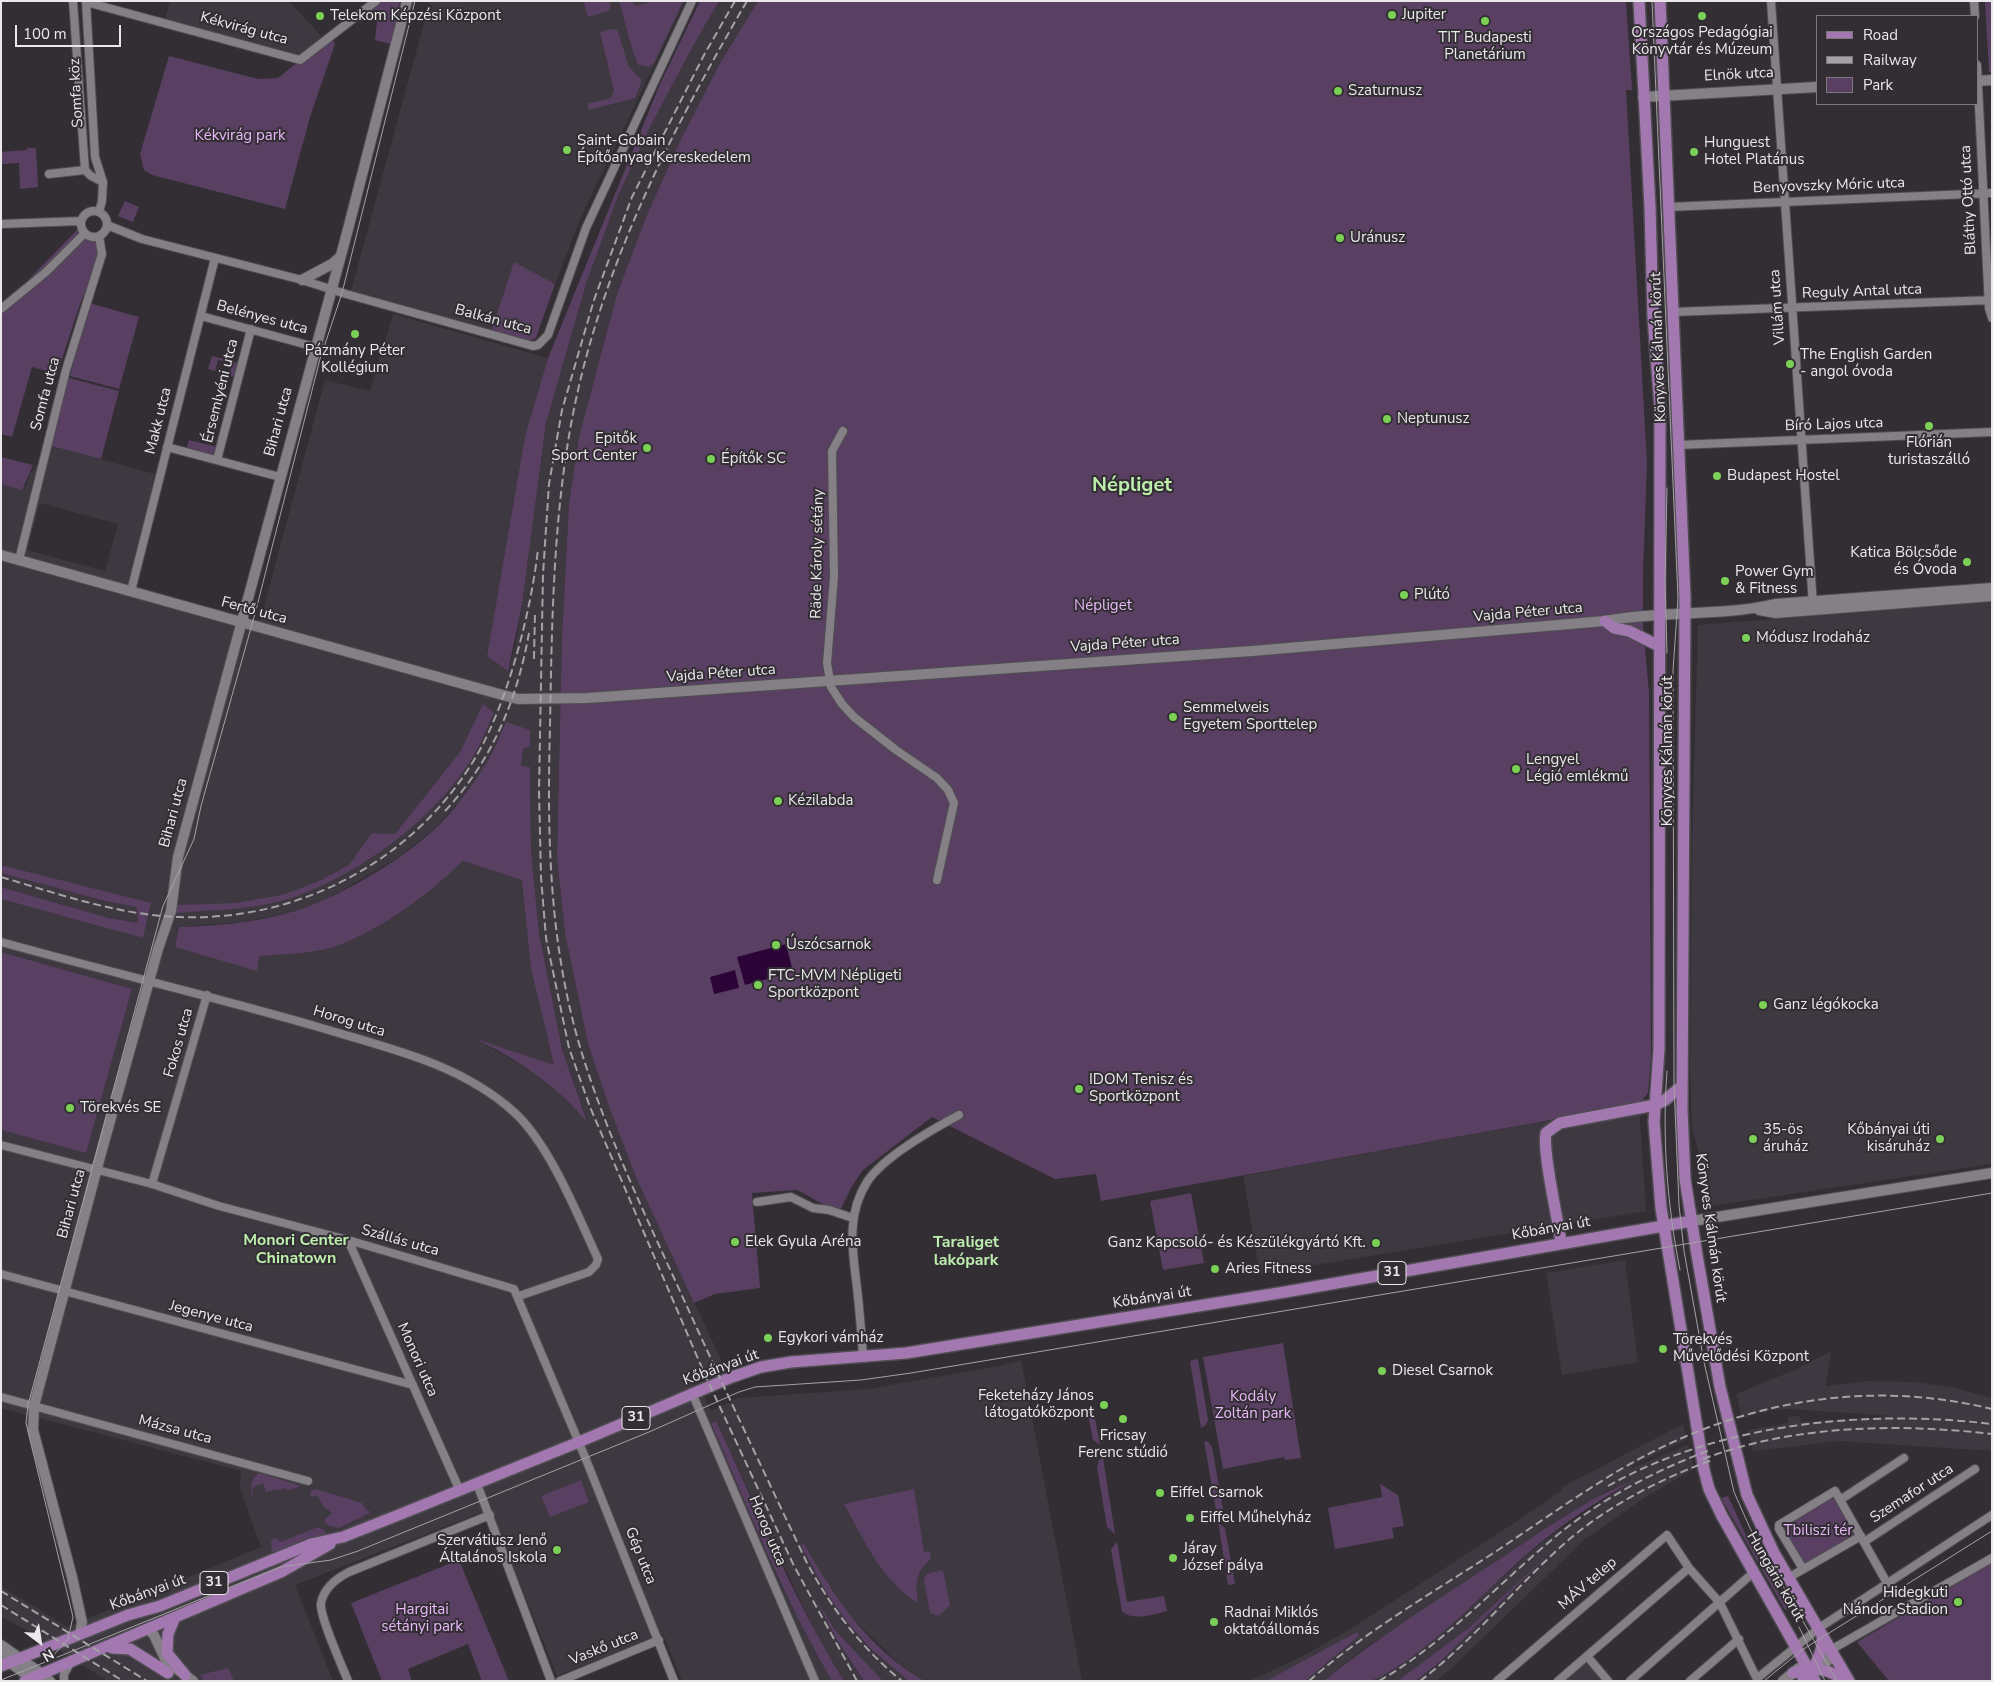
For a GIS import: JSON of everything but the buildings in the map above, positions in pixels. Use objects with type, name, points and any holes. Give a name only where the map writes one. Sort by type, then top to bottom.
[{"type":"main road","name":"Könyves Kálmán körút","points":[[1639,1],[1650,207],[1653,317],[1660,408],[1659,1049],[1654,1122],[1664,1225],[1693,1406],[1710,1488]]},
{"type":"main road","name":"Könyves Kálmán körút","points":[[1660,1],[1684,614],[1682,1086],[1685,1179],[1720,1387],[1747,1495]]},
{"type":"main road","points":[[1604,621],[1614,628],[1629,631],[1659,646]]},
{"type":"main road","points":[[1561,1242],[1546,1146],[1546,1133],[1560,1123],[1655,1105],[1665,1100],[1682,1086]]},
{"type":"main road","name":"Kőbányai út","points":[[37,1679],[95,1651],[281,1572],[342,1537],[579,1442],[732,1376],[761,1367],[791,1362],[863,1358],[915,1352],[1276,1293],[1561,1242],[1692,1221]]},
{"type":"main road","name":"Hungária körút","points":[[1710,1488],[1722,1516],[1810,1668]]},
{"type":"main road","name":"Hungária körút","points":[[1747,1495],[1764,1535],[1849,1681]]},
{"type":"main road","name":"Kőbányai út","points":[[8,1660],[128,1615],[160,1606],[311,1544],[342,1537]]},
{"type":"main road","points":[[128,1615],[148,1629],[150,1621],[160,1606]]},
{"type":"main road","points":[[175,1617],[168,1634],[167,1653],[187,1679]]},
{"type":"main road","points":[[1810,1668],[1813,1653],[1821,1645],[1820,1630]]},
{"type":"main road","points":[[95,1651],[124,1647],[168,1673]]},
{"type":"main road","points":[[1810,1668],[1833,1652]]},
{"type":"main road","points":[[1810,1668],[1833,1673],[1844,1681]]},
{"type":"street","name":"Somfa köz","points":[[73,1],[85,170]]},
{"type":"street","name":"Somfa köz","points":[[86,1],[95,157],[103,182],[102,201],[99,212]]},
{"type":"street","name":"Kékvirág utca","points":[[86,1],[300,60],[376,1]]},
{"type":"street","name":"Bihari utca","points":[[80,1634],[82,1622],[72,1577],[33,1430],[34,1406],[149,982],[171,910],[178,856],[340,257],[407,1]]},
{"type":"street","name":"Balkán utca","points":[[107,225],[142,239],[302,280],[331,290],[532,346],[542,343],[548,335],[586,228],[692,1]]},
{"type":"street","name":"Villám utca","points":[[1771,1],[1813,606]]},
{"type":"street","points":[[1974,1],[1975,15]]},
{"type":"street","points":[[1978,81],[1992,80]]},
{"type":"street","name":"Elnök utca","points":[[1643,96],[1816,87]]},
{"type":"street","name":"Bláthy Ottó utca","points":[[1978,100],[1992,318]]},
{"type":"street","points":[[49,174],[85,170],[91,176],[103,182]]},
{"type":"street","name":"Benyovszky Móric utca","points":[[1668,207],[1746,202],[1992,193]]},
{"type":"street","points":[[99,212],[105,218],[107,225],[104,232],[99,236],[91,237],[84,233],[81,221],[87,213],[99,212]]},
{"type":"street","points":[[1,224],[81,221]]},
{"type":"street","points":[[1,309],[46,272],[84,233]]},
{"type":"street","name":"Somfa utca","points":[[19,560],[66,370],[102,254],[99,236]]},
{"type":"street","points":[[302,280],[332,264],[340,257]]},
{"type":"street","name":"Makk utca","points":[[131,591],[215,258]]},
{"type":"street","name":"Reguly Antal utca","points":[[1673,312],[1990,300]]},
{"type":"street","name":"Belényes utca","points":[[200,316],[315,347]]},
{"type":"street","name":"Érsemlyéni utca","points":[[217,460],[251,329]]},
{"type":"street","name":"Räde Károly sétány","points":[[830,681],[827,663],[834,577],[832,451],[843,431]]},
{"type":"street","name":"Bíró Lajos utca","points":[[1678,445],[1992,432]]},
{"type":"street","points":[[167,447],[280,477]]},
{"type":"street","name":"Fertő utca","points":[[1,555],[498,694]]},
{"type":"street","name":"Vajda Péter utca","points":[[498,694],[518,699],[560,700],[830,681],[1252,651],[1659,615],[1753,609],[1776,613],[1813,606],[1992,588]]},
{"type":"street","name":"Vajda Péter utca","points":[[1813,606],[1992,596]]},
{"type":"street","points":[[830,681],[835,695],[847,711],[896,750],[937,778],[948,790],[954,803],[937,880]]},
{"type":"street","name":"Horog utca","points":[[1,942],[149,982],[207,995],[426,1060],[459,1075],[486,1091],[515,1113],[535,1136],[554,1169],[598,1258],[596,1265],[590,1272],[519,1296]]},
{"type":"street","name":"Fokos utca","points":[[152,1184],[207,995]]},
{"type":"street","points":[[863,1358],[851,1240],[853,1218],[867,1182],[889,1160],[928,1133],[959,1116]]},
{"type":"street","name":"Szállás utca","points":[[1,1145],[152,1184],[219,1206],[348,1240],[514,1289],[519,1296]]},
{"type":"street","name":"Kőbányai út","points":[[1692,1221],[1992,1173]]},
{"type":"street","points":[[757,1202],[791,1197],[813,1208],[829,1210],[853,1218]]},
{"type":"street","name":"Monori utca","points":[[348,1240],[460,1491]]},
{"type":"street","name":"Jegenye utca","points":[[1,1274],[413,1385]]},
{"type":"street","points":[[519,1296],[579,1442]]},
{"type":"street","name":"Horog utca","points":[[692,1393],[815,1681]]},
{"type":"street","name":"Mázsa utca","points":[[1,1397],[308,1480]]},
{"type":"street","name":"Gép utca","points":[[579,1442],[674,1681]]},
{"type":"street","points":[[1840,1500],[1904,1458]]},
{"type":"street","name":"Szemafor utca","points":[[1862,1539],[1975,1469]]},
{"type":"street","points":[[477,1484],[551,1681]]},
{"type":"street","points":[[1802,1569],[1779,1529],[1779,1525],[1835,1491],[1888,1583]]},
{"type":"street","points":[[348,1681],[321,1611],[323,1596],[332,1583],[349,1572],[490,1515]]},
{"type":"street","points":[[1796,1646],[1992,1515]]},
{"type":"street","name":"MÁV telep","points":[[1497,1681],[1667,1535],[1689,1568],[1720,1603],[1756,1677],[1760,1676],[1796,1646]]},
{"type":"street","points":[[1788,1578],[1862,1539]]},
{"type":"street","points":[[1833,1652],[1850,1640],[1992,1558]]},
{"type":"street","points":[[1558,1681],[1689,1568]]},
{"type":"street","points":[[1630,1681],[1754,1572]]},
{"type":"street","points":[[148,1629],[148,1637],[154,1653],[168,1673],[187,1679]]},
{"type":"street","points":[[148,1629],[154,1635],[166,1661],[187,1679]]},
{"type":"street","points":[[1690,1681],[1739,1639]]},
{"type":"street","name":"Vaskő utca","points":[[560,1681],[659,1640]]},
{"type":"street","points":[[1,1645],[8,1660],[37,1679]]},
{"type":"street","points":[[1587,1656],[1608,1681]]},
{"type":"street","points":[[64,1681],[64,1674],[71,1662]]},
{"type":"street","points":[[1783,1681],[1810,1668]]},
{"type":"shaded area","points":[[170,1],[289,1],[322,37],[300,56],[165,20]]},
{"type":"shaded area","points":[[430,1],[685,1],[581,217],[555,284],[514,263],[491,332],[351,291]]},
{"type":"shaded area","points":[[719,1],[791,1],[718,67],[679,143],[646,217],[617,294],[579,437],[569,504],[562,636],[557,858],[565,933],[588,1044],[635,1175],[724,1366],[696,1379],[711,1411],[739,1398],[868,1389],[999,1366],[1021,1360],[1082,1681],[925,1681],[898,1663],[850,1616],[830,1589],[803,1545],[826,1592],[846,1621],[870,1648],[909,1681],[883,1681],[835,1630],[820,1606],[837,1640],[864,1681],[844,1681],[823,1647],[716,1421],[711,1423],[777,1574],[814,1650],[832,1681],[682,1681],[663,1634],[557,1676],[490,1509],[295,1585],[333,1681],[107,1681],[36,1635],[1,1617],[1,1586],[67,1627],[261,1547],[240,1488],[241,1471],[1,1408],[1,1130],[86,1153],[132,989],[1,952],[1,899],[143,938],[151,904],[1,865],[1,480],[26,487],[30,474],[51,446],[155,474],[129,587],[260,621],[325,380],[370,391],[393,314],[548,358],[525,436],[487,656],[508,670],[515,649],[522,605],[546,423],[586,284],[618,196],[650,127]],"holes":[[[40,503],[118,524],[105,571],[27,550]],[[483,704],[493,713],[424,816],[391,843],[352,868],[283,900],[238,908],[176,912],[176,905],[235,903],[282,895],[319,881],[349,865],[372,833],[395,834],[460,752]],[[506,722],[523,747],[521,766],[530,768],[531,850],[539,933],[562,1049],[587,1121],[556,1089],[534,1072],[477,1040],[554,1065],[531,969],[523,880],[463,861],[418,900],[379,926],[338,945],[300,953],[259,956],[175,947],[179,927],[243,922],[289,913],[328,899],[400,856],[434,829],[458,803],[486,765]]]},
{"type":"shaded area","points":[[1992,602],[1992,1164],[1711,1206],[1692,1126],[1690,1062],[1692,841],[1698,625]]},
{"type":"shaded area","points":[[1,873],[105,901],[138,907],[138,923],[109,918],[1,887]]},
{"type":"shaded area","points":[[786,944],[793,972],[745,985],[737,957]]},
{"type":"shaded area","points":[[735,970],[739,988],[714,994],[710,977]]},
{"type":"shaded area","points":[[1639,1104],[1646,1211],[1260,1274],[1243,1176]]},
{"type":"shaded area","points":[[1625,1260],[1638,1362],[1562,1375],[1546,1273]]},
{"type":"shaded area","points":[[1831,1351],[1826,1386],[1866,1381],[1915,1382],[1955,1388],[1992,1398],[1992,1451],[1839,1441],[1753,1451],[1748,1430],[1788,1423],[1787,1417],[1800,1416],[1801,1422],[1894,1416],[1788,1409],[1772,1410],[1742,1418],[1736,1394],[1797,1369]]},
{"type":"shaded area","points":[[1683,1424],[1687,1439],[1631,1466],[1632,1468],[1688,1445],[1694,1469],[1649,1495],[1585,1539],[1452,1668],[1436,1681],[1415,1681],[1441,1661],[1536,1567],[1470,1627],[1409,1674],[1398,1681],[1371,1681],[1427,1644],[1541,1543],[1630,1482],[1611,1489],[1576,1510],[1365,1648],[1324,1681],[1305,1681],[1331,1659],[1294,1667],[1266,1681],[1249,1681],[1301,1657],[1349,1630],[1508,1527],[1561,1491],[1564,1486]]},
{"type":"shaded area","points":[[1586,1660],[1604,1681],[1561,1681]]},
{"type":"green space","points":[[382,1],[400,1],[391,44],[375,40],[377,22],[371,10]]},
{"type":"green space","points":[[586,1],[609,1],[611,7],[608,11],[588,17],[584,3]]},
{"type":"green space","points":[[619,1],[632,1],[636,6],[652,1],[683,1],[654,63],[649,67],[638,64]]},
{"type":"green space","points":[[700,1],[719,1],[650,127],[618,196],[586,284],[546,423],[522,605],[508,671],[487,656],[525,436],[548,358],[660,84]]},
{"type":"green space","name":"Népliget","points":[[758,1],[1626,1],[1632,90],[1626,90],[1647,463],[1643,625],[1649,693],[1651,1056],[1648,1093],[1639,1104],[1101,1201],[1096,1174],[1055,1179],[932,1117],[863,1170],[852,1186],[839,1213],[797,1190],[752,1193],[760,1288],[715,1294],[694,1303],[635,1175],[608,1103],[588,1044],[565,933],[557,858],[562,636],[569,504],[579,437],[617,294],[646,217],[679,143],[718,67]]},
{"type":"green space","points":[[1985,1],[1992,1],[1992,72],[1989,72]]},
{"type":"green space","points":[[612,29],[617,30],[629,67],[642,80],[635,98],[589,110],[587,104],[611,98],[614,90],[600,32]]},
{"type":"green space","name":"Kékvirág park","points":[[330,36],[335,44],[310,117],[285,209],[152,175],[144,170],[140,154],[169,56],[258,79],[278,78]]},
{"type":"green space","points":[[27,148],[36,148],[38,187],[20,189],[19,163],[1,164],[1,152],[27,150]]},
{"type":"green space","points":[[125,201],[139,207],[133,222],[118,216]]},
{"type":"green space","points":[[78,229],[102,247],[102,254],[80,304],[57,374],[32,367],[12,437],[1,434],[1,308]]},
{"type":"green space","points":[[514,262],[555,284],[536,338],[527,342],[491,332]]},
{"type":"green space","points":[[89,303],[139,317],[119,389],[70,376]]},
{"type":"green space","points":[[212,356],[238,363],[235,377],[229,375],[232,363],[218,360],[215,371],[208,369]]},
{"type":"green space","points":[[69,378],[119,391],[101,459],[51,446]]},
{"type":"green space","points":[[189,440],[217,447],[214,458],[186,451]]},
{"type":"green space","points":[[1,457],[33,465],[22,490],[1,484]]},
{"type":"green space","points":[[483,704],[494,713],[477,750],[458,779],[416,823],[366,861],[312,890],[285,900],[244,908],[175,913],[175,905],[235,903],[282,895],[319,881],[349,865],[372,833],[395,834],[460,752]]},
{"type":"green space","points":[[506,722],[530,730],[530,747],[523,748],[521,766],[530,767],[531,850],[539,933],[562,1049],[587,1122],[561,1095],[535,1074],[506,1055],[473,1038],[554,1065],[531,969],[522,880],[463,861],[420,898],[373,929],[356,938],[329,948],[299,953],[259,956],[257,971],[175,947],[179,927],[247,922],[288,913],[345,890],[404,854],[449,815],[487,762]]},
{"type":"green space","points":[[1,865],[151,903],[143,938],[1,899],[1,887],[109,918],[138,923],[137,907],[105,901],[1,873]]},
{"type":"green space","points":[[1,952],[132,989],[86,1153],[1,1130]]},
{"type":"green space","points":[[1191,1193],[1204,1263],[1163,1270],[1150,1201]]},
{"type":"green space","name":"Kodály Zoltán park","points":[[1283,1343],[1301,1458],[1285,1460],[1284,1457],[1223,1469],[1203,1357]]},
{"type":"green space","points":[[1198,1359],[1208,1420],[1206,1425],[1201,1428],[1190,1361]]},
{"type":"green space","points":[[1093,1408],[1100,1445],[1093,1440],[1088,1413]]},
{"type":"green space","points":[[716,1421],[792,1586],[844,1681],[832,1681],[798,1618],[711,1423]]},
{"type":"green space","points":[[1204,1441],[1208,1442],[1212,1447],[1223,1509],[1217,1516]]},
{"type":"green space","points":[[1103,1458],[1115,1534],[1107,1527],[1097,1467],[1099,1460]]},
{"type":"green space","points":[[259,1473],[301,1486],[287,1491],[286,1488],[266,1492],[263,1483],[252,1488],[254,1498],[251,1484]]},
{"type":"green space","points":[[581,1480],[589,1502],[550,1517],[541,1496]]},
{"type":"green space","points":[[1634,1480],[1551,1534],[1438,1636],[1395,1668],[1373,1680],[1324,1681],[1388,1633],[1549,1527],[1599,1496]]},
{"type":"green space","points":[[1380,1484],[1398,1495],[1404,1526],[1392,1528],[1394,1538],[1335,1549],[1328,1508],[1382,1497]]},
{"type":"green space","points":[[316,1489],[362,1503],[365,1509],[371,1512],[339,1528],[330,1526],[324,1520],[332,1513],[324,1507],[317,1495],[312,1497],[310,1495],[311,1491]]},
{"type":"green space","points":[[914,1489],[924,1552],[930,1551],[931,1559],[925,1564],[917,1579],[918,1603],[905,1594],[884,1572],[844,1504]]},
{"type":"green space","points":[[1728,1496],[1749,1542],[1788,1608],[1785,1610],[1721,1498]]},
{"type":"green space","name":"Tbiliszi tér","points":[[1830,1497],[1837,1501],[1854,1536],[1804,1565],[1782,1529],[1784,1524]]},
{"type":"green space","points":[[1218,1522],[1225,1528],[1235,1584],[1228,1585]]},
{"type":"green space","points":[[318,1527],[325,1531],[325,1534],[272,1553],[271,1542],[274,1537],[281,1542]]},
{"type":"green space","points":[[1117,1541],[1127,1602],[1164,1596],[1167,1611],[1138,1617],[1122,1611],[1111,1550]]},
{"type":"green space","points":[[804,1544],[841,1603],[870,1638],[887,1654],[925,1681],[909,1681],[870,1648],[846,1621],[826,1592],[801,1545]]},
{"type":"green space","points":[[1549,1554],[1441,1661],[1415,1681],[1398,1681],[1470,1627]]},
{"type":"green space","name":"Hargitai sétányi park","points":[[459,1560],[509,1681],[482,1681],[468,1644],[408,1669],[412,1681],[382,1681],[351,1603]]},
{"type":"green space","name":"Hidegkuti Nándor Stadion","points":[[1992,1562],[1992,1681],[1889,1681],[1857,1642]]},
{"type":"green space","points":[[943,1570],[950,1605],[939,1616],[930,1613],[924,1580],[927,1574]]},
{"type":"green space","points":[[814,1596],[835,1630],[883,1681],[864,1681],[837,1640]]},
{"type":"green space","points":[[1357,1632],[1359,1636],[1305,1681],[1266,1681]]},
{"type":"green space","points":[[228,1668],[234,1681],[204,1681],[200,1675]]},
{"type":"tram line","points":[[52,1657],[68,1639],[73,1617],[26,1423],[28,1405],[163,906],[194,839],[201,806],[256,610],[320,359],[342,293],[415,1]]},
{"type":"tram line","points":[[1652,1],[1678,598],[1673,671],[1674,1085],[1679,1205],[1684,1251],[1704,1362],[1734,1492],[1750,1528],[1837,1681]]},
{"type":"tram line","points":[[1667,488],[1665,582],[1667,653]]},
{"type":"tram line","points":[[1667,1071],[1665,1146],[1672,1220],[1680,1270]]},
{"type":"tram line","points":[[1,1680],[280,1567],[331,1560],[358,1551],[755,1387],[861,1380],[911,1373],[1992,1193]]},
{"type":"tram line","points":[[1764,1681],[1802,1650],[1992,1531]]},
{"type":"tram line","points":[[1799,1627],[1825,1681]]},
{"type":"railway","points":[[735,1],[704,55],[632,197],[594,300],[562,410],[549,484],[543,574],[539,791],[541,877],[546,938],[569,1048],[590,1107],[705,1375],[794,1566],[857,1681]]},
{"type":"railway","points":[[747,1],[693,97],[644,196],[604,298],[575,404],[562,484],[553,605],[549,767],[552,888],[562,968],[580,1047],[589,1077],[635,1193],[807,1563],[848,1627],[873,1655],[902,1681]]},
{"type":"railway","points":[[1,877],[111,908],[179,917],[224,916],[268,909],[310,896],[350,877],[388,854],[422,825],[452,792],[477,755],[488,733],[508,683],[524,628],[538,549]]},
{"type":"railway","points":[[534,659],[535,611]]},
{"type":"railway","points":[[445,811],[476,772],[500,728],[510,706],[529,633]]},
{"type":"railway","points":[[1309,1681],[1376,1629],[1590,1488],[1666,1445],[1710,1427],[1756,1412],[1802,1402],[1849,1397],[1897,1396],[1944,1400],[1992,1409]]},
{"type":"railway","points":[[1608,1486],[1651,1465],[1698,1448],[1745,1435],[1795,1426],[1845,1420],[1895,1419],[1944,1420],[1992,1424]]},
{"type":"railway","points":[[1703,1459],[1773,1439],[1809,1433],[1883,1428],[1919,1428],[1992,1434]]},
{"type":"railway","points":[[1379,1681],[1403,1666],[1448,1632],[1555,1537],[1591,1510],[1648,1477],[1710,1450]]},
{"type":"railway","points":[[1420,1681],[1460,1647],[1572,1537],[1604,1513],[1639,1492],[1712,1460]]},
{"type":"railway","points":[[1,1591],[147,1681]]},
{"type":"railway","points":[[1,1605],[123,1681]]},
{"type":"place","name":"Jupiter","points":[[1392,15]]},
{"type":"place","name":"Telekom Képzési Központ","points":[[320,16]]},
{"type":"place","name":"Országos Pedagógiai Könyvtár és Múzeum","points":[[1702,16]]},
{"type":"place","name":"TIT Budapesti Planetárium","points":[[1485,21]]},
{"type":"place","name":"Szaturnusz","points":[[1338,91]]},
{"type":"place","name":"Saint-Gobain Építőanyag Kereskedelem","points":[[567,150]]},
{"type":"place","name":"Hunguest Hotel Platánus","points":[[1694,152]]},
{"type":"place","name":"Uránusz","points":[[1340,238]]},
{"type":"place","name":"Pázmány Péter Kollégium","points":[[355,334]]},
{"type":"place","name":"The English Garden - angol óvoda","points":[[1790,364]]},
{"type":"place","name":"Neptunusz","points":[[1387,419]]},
{"type":"place","name":"Flórián turistaszálló","points":[[1929,426]]},
{"type":"place","name":"Epitők Sport Center","points":[[647,448]]},
{"type":"place","name":"Építők SC","points":[[711,459]]},
{"type":"place","name":"Budapest Hostel","points":[[1717,476]]},
{"type":"place","name":"Katica Bölcsőde és Óvoda","points":[[1967,562]]},
{"type":"place","name":"Power Gym & Fitness","points":[[1725,581]]},
{"type":"place","name":"Plútó","points":[[1404,595]]},
{"type":"place","name":"Módusz Irodaház","points":[[1746,638]]},
{"type":"place","name":"Semmelweis Egyetem Sporttelep","points":[[1173,717]]},
{"type":"place","name":"Lengyel Légió emlékmű","points":[[1516,769]]},
{"type":"place","name":"Kézilabda","points":[[778,801]]},
{"type":"place","name":"Úszócsarnok","points":[[776,945]]},
{"type":"place","name":"FTC-MVM Népligeti Sportközpont","points":[[758,985]]},
{"type":"place","name":"Ganz légókocka","points":[[1763,1005]]},
{"type":"place","name":"IDOM Tenisz és Sportközpont","points":[[1079,1089]]},
{"type":"place","name":"Törekvés SE","points":[[70,1108]]},
{"type":"place","name":"35-ös áruház","points":[[1753,1139]]},
{"type":"place","name":"Kőbányai úti kisáruház","points":[[1940,1139]]},
{"type":"place","name":"Elek Gyula Aréna","points":[[735,1242]]},
{"type":"place","name":"Ganz Kapcsoló- és Készülékgyártó Kft.","points":[[1376,1243]]},
{"type":"place","name":"Aries Fitness","points":[[1215,1269]]},
{"type":"place","name":"Egykori vámház","points":[[768,1338]]},
{"type":"place","name":"Törekvés Művelődési Központ","points":[[1663,1349]]},
{"type":"place","name":"Diesel Csarnok","points":[[1382,1371]]},
{"type":"place","name":"Feketeházy János látogatóközpont","points":[[1104,1405]]},
{"type":"place","name":"Fricsay Ferenc stúdió","points":[[1123,1419]]},
{"type":"place","name":"Eiffel Csarnok","points":[[1160,1493]]},
{"type":"place","name":"Eiffel Műhelyház","points":[[1190,1518]]},
{"type":"place","name":"Szervátiusz Jenő Általános Iskola","points":[[557,1550]]},
{"type":"place","name":"Járay József pálya","points":[[1173,1558]]},
{"type":"place","name":"Hidegkuti Nándor Stadion","points":[[1958,1602]]},
{"type":"place","name":"Radnai Miklós oktatóállomás","points":[[1214,1622]]},
{"type":"district","name":"Népliget","points":[[1132,486]]},
{"type":"district","name":"Monori Center Chinatown","points":[[296,1250]]},
{"type":"district","name":"Taraliget lakópark","points":[[966,1252]]}]
